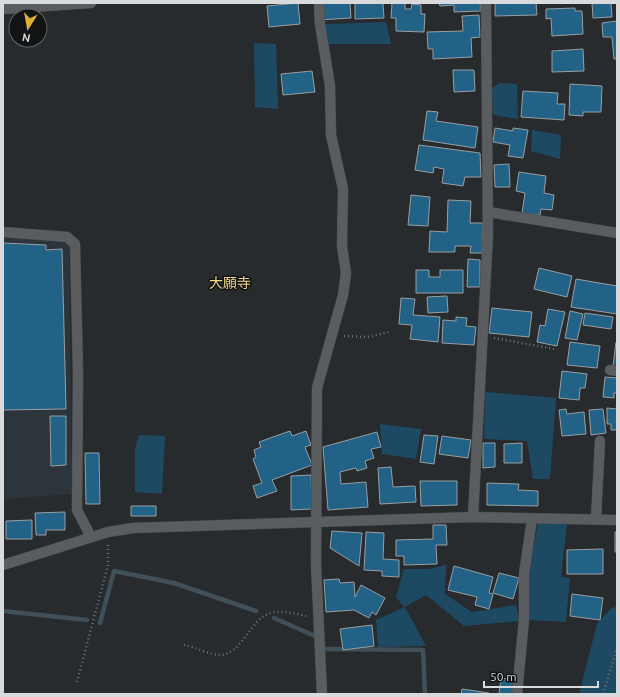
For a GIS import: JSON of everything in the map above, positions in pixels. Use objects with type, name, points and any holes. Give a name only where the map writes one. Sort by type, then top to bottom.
[{"type":"street","points":[[3,9],[91,3]]},
{"type":"street","points":[[319,3],[320,24],[330,86],[331,134],[343,189],[342,246],[346,273],[343,295],[316,388],[315,418],[318,521],[316,564],[322,694]]},
{"type":"street","points":[[473,517],[488,212],[486,3]]},
{"type":"street","points":[[488,212],[617,232]]},
{"type":"street","points":[[3,232],[67,237],[75,244],[78,372],[77,510],[91,537]]},
{"type":"street","points":[[596,519],[600,441]]},
{"type":"street","points":[[3,565],[108,532],[134,528],[473,517],[617,520]]},
{"type":"street","points":[[517,694],[524,619],[524,574],[532,519]]},
{"type":"path","points":[[332,335],[368,337],[389,332]]},
{"type":"path","points":[[483,336],[554,349]]},
{"type":"path","points":[[76,682],[108,565],[108,532]]},
{"type":"path","points":[[184,645],[220,655],[236,648],[253,626],[269,613],[285,611],[319,619]]},
{"type":"path","points":[[604,694],[617,648]]},
{"type":"shaded area","points":[[386,22],[391,44],[329,44],[325,24]]},
{"type":"shaded area","points":[[254,43],[276,44],[278,109],[255,107]]},
{"type":"shaded area","points":[[500,83],[517,84],[518,119],[493,115],[492,88]]},
{"type":"shaded area","points":[[532,130],[561,135],[560,159],[531,151]]},
{"type":"shaded area","points":[[3,237],[69,241],[72,494],[3,499]]},
{"type":"shaded area","points":[[485,392],[556,398],[550,479],[533,479],[527,441],[484,439]]},
{"type":"shaded area","points":[[380,424],[421,429],[416,459],[382,454]]},
{"type":"shaded area","points":[[139,435],[165,436],[162,494],[135,492],[135,449]]},
{"type":"shaded area","points":[[538,523],[567,524],[561,577],[570,578],[566,622],[528,620],[529,572]]},
{"type":"shaded area","points":[[446,565],[445,594],[472,612],[516,605],[519,621],[464,626],[426,595],[405,607],[426,646],[378,647],[376,620],[404,607],[396,597],[404,569],[429,569]]},
{"type":"shaded area","points":[[617,606],[617,687],[615,694],[579,694],[597,624],[610,609]]},
{"type":"building","points":[[298,3],[300,24],[269,27],[267,6]]},
{"type":"building","points":[[318,3],[350,3],[351,18],[319,20]]},
{"type":"building","points":[[355,3],[383,3],[384,18],[355,19]]},
{"type":"building","points":[[392,3],[405,3],[405,9],[411,9],[412,4],[421,5],[421,14],[425,14],[424,32],[396,31],[396,18],[391,18]]},
{"type":"building","points":[[439,3],[480,3],[481,11],[454,12],[454,5],[440,6]]},
{"type":"building","points":[[495,3],[536,3],[537,15],[495,16]]},
{"type":"building","points":[[592,3],[611,3],[612,17],[593,18]]},
{"type":"building","points":[[575,8],[575,11],[582,11],[583,34],[552,36],[551,18],[546,19],[546,9]]},
{"type":"building","points":[[479,15],[480,37],[471,38],[472,57],[433,59],[433,49],[428,49],[427,32],[463,31],[462,16]]},
{"type":"building","points":[[617,21],[617,59],[614,59],[612,37],[603,37],[602,23]]},
{"type":"building","points":[[583,49],[584,71],[552,72],[552,51]]},
{"type":"building","points":[[453,70],[474,70],[475,91],[454,92]]},
{"type":"building","points":[[312,71],[315,92],[283,95],[281,74]]},
{"type":"building","points":[[570,84],[602,86],[601,112],[583,112],[583,116],[569,115]]},
{"type":"building","points":[[523,91],[558,93],[557,104],[565,104],[564,120],[521,117]]},
{"type":"building","points":[[427,111],[438,112],[436,121],[478,127],[475,148],[423,140]]},
{"type":"building","points":[[495,128],[513,131],[513,128],[528,130],[523,158],[508,156],[510,145],[493,142]]},
{"type":"building","points":[[419,145],[480,153],[481,177],[465,177],[463,186],[442,183],[444,169],[434,167],[433,173],[415,170]]},
{"type":"building","points":[[509,164],[510,187],[495,187],[494,165]]},
{"type":"building","points":[[519,172],[546,176],[544,193],[554,195],[552,210],[541,209],[540,215],[522,213],[525,193],[516,191]]},
{"type":"building","points":[[411,195],[430,197],[428,226],[408,225]]},
{"type":"building","points":[[448,200],[471,201],[470,223],[483,223],[482,253],[470,253],[471,246],[455,246],[455,252],[429,252],[430,231],[447,232]]},
{"type":"building","points":[[3,243],[46,245],[46,250],[62,249],[66,409],[3,410]]},
{"type":"building","points":[[468,259],[480,260],[480,287],[467,287]]},
{"type":"building","points":[[539,268],[572,276],[567,297],[534,289]]},
{"type":"building","points":[[416,270],[429,270],[429,277],[440,277],[440,270],[463,270],[463,293],[416,293]]},
{"type":"building","points":[[576,279],[617,286],[617,314],[571,307]]},
{"type":"building","points":[[447,296],[448,312],[428,313],[427,297]]},
{"type":"building","points":[[401,298],[415,299],[413,315],[440,317],[438,342],[410,339],[412,325],[399,324]]},
{"type":"building","points":[[492,308],[532,312],[529,337],[489,333]]},
{"type":"building","points":[[548,309],[565,312],[557,346],[537,342],[540,325],[545,326]]},
{"type":"building","points":[[570,311],[583,314],[577,340],[565,338]]},
{"type":"building","points":[[585,313],[613,317],[611,329],[583,325]]},
{"type":"building","points":[[456,317],[467,318],[466,326],[476,327],[474,345],[442,343],[443,320],[456,321]]},
{"type":"building","points":[[570,342],[600,346],[597,368],[567,365]]},
{"type":"building","points":[[617,342],[617,367],[613,366]]},
{"type":"building","points":[[562,371],[587,374],[585,388],[580,388],[579,400],[559,398]]},
{"type":"building","points":[[605,377],[617,378],[617,393],[614,393],[614,398],[603,397]]},
{"type":"building","points":[[607,408],[617,409],[617,430],[611,430],[611,424],[607,424]]},
{"type":"building","points":[[566,409],[567,414],[584,412],[586,434],[562,436],[559,410]]},
{"type":"building","points":[[603,409],[606,433],[591,435],[589,410]]},
{"type":"building","points":[[50,416],[66,416],[66,465],[51,466]]},
{"type":"building","points":[[290,431],[292,436],[306,431],[311,445],[305,447],[312,465],[272,480],[277,491],[257,498],[253,486],[262,483],[253,459],[256,457],[254,450],[261,447],[259,442]]},
{"type":"building","points":[[377,432],[381,447],[371,449],[374,458],[365,461],[367,468],[357,471],[356,468],[340,472],[341,484],[366,482],[368,507],[328,510],[323,447]]},
{"type":"building","points":[[424,435],[438,436],[434,464],[420,462]]},
{"type":"building","points":[[442,436],[471,440],[468,458],[439,454]]},
{"type":"building","points":[[483,443],[495,443],[495,467],[483,468]]},
{"type":"building","points":[[522,443],[522,463],[504,463],[504,444]]},
{"type":"building","points":[[85,453],[99,453],[100,504],[86,504]]},
{"type":"building","points":[[391,467],[393,487],[415,486],[416,502],[380,504],[378,468]]},
{"type":"building","points":[[311,475],[312,509],[291,510],[291,476]]},
{"type":"building","points":[[420,481],[457,481],[457,505],[421,506]]},
{"type":"building","points":[[487,483],[519,484],[518,490],[538,491],[538,506],[487,505]]},
{"type":"building","points":[[131,506],[156,506],[156,516],[131,516]]},
{"type":"building","points":[[65,512],[65,530],[46,530],[46,535],[36,535],[35,513]]},
{"type":"building","points":[[32,520],[32,539],[6,539],[6,521]]},
{"type":"building","points":[[433,525],[446,525],[447,545],[436,545],[437,564],[404,565],[404,556],[396,556],[396,540],[433,539]]},
{"type":"building","points":[[332,531],[362,533],[359,566],[330,548]]},
{"type":"building","points":[[366,532],[384,533],[383,559],[399,560],[399,577],[382,576],[382,571],[364,570]]},
{"type":"building","points":[[615,532],[617,532],[617,552],[615,552]]},
{"type":"building","points":[[603,549],[603,574],[567,574],[567,550]]},
{"type":"building","points":[[454,566],[493,577],[489,593],[493,594],[489,609],[475,605],[477,597],[448,590]]},
{"type":"building","points":[[499,573],[519,578],[513,599],[493,593]]},
{"type":"building","points":[[339,579],[340,583],[354,582],[355,597],[361,585],[385,598],[376,615],[372,612],[369,618],[354,610],[326,612],[324,580]]},
{"type":"building","points":[[572,594],[603,598],[600,620],[570,616]]},
{"type":"building","points":[[372,625],[374,646],[343,650],[340,629]]},
{"type":"building","points":[[501,678],[515,680],[513,694],[499,694]]},
{"type":"building","points":[[462,689],[489,693],[489,694],[461,694]]},
{"type":"waterway","points":[[100,623],[114,571],[174,583],[256,611]]},
{"type":"waterway","points":[[3,611],[87,620]]},
{"type":"waterway","points":[[274,618],[315,636]]},
{"type":"waterway","points":[[326,649],[423,650],[425,694]]},
{"type":"district","name":"大願寺","points":[[230,283]]}]
